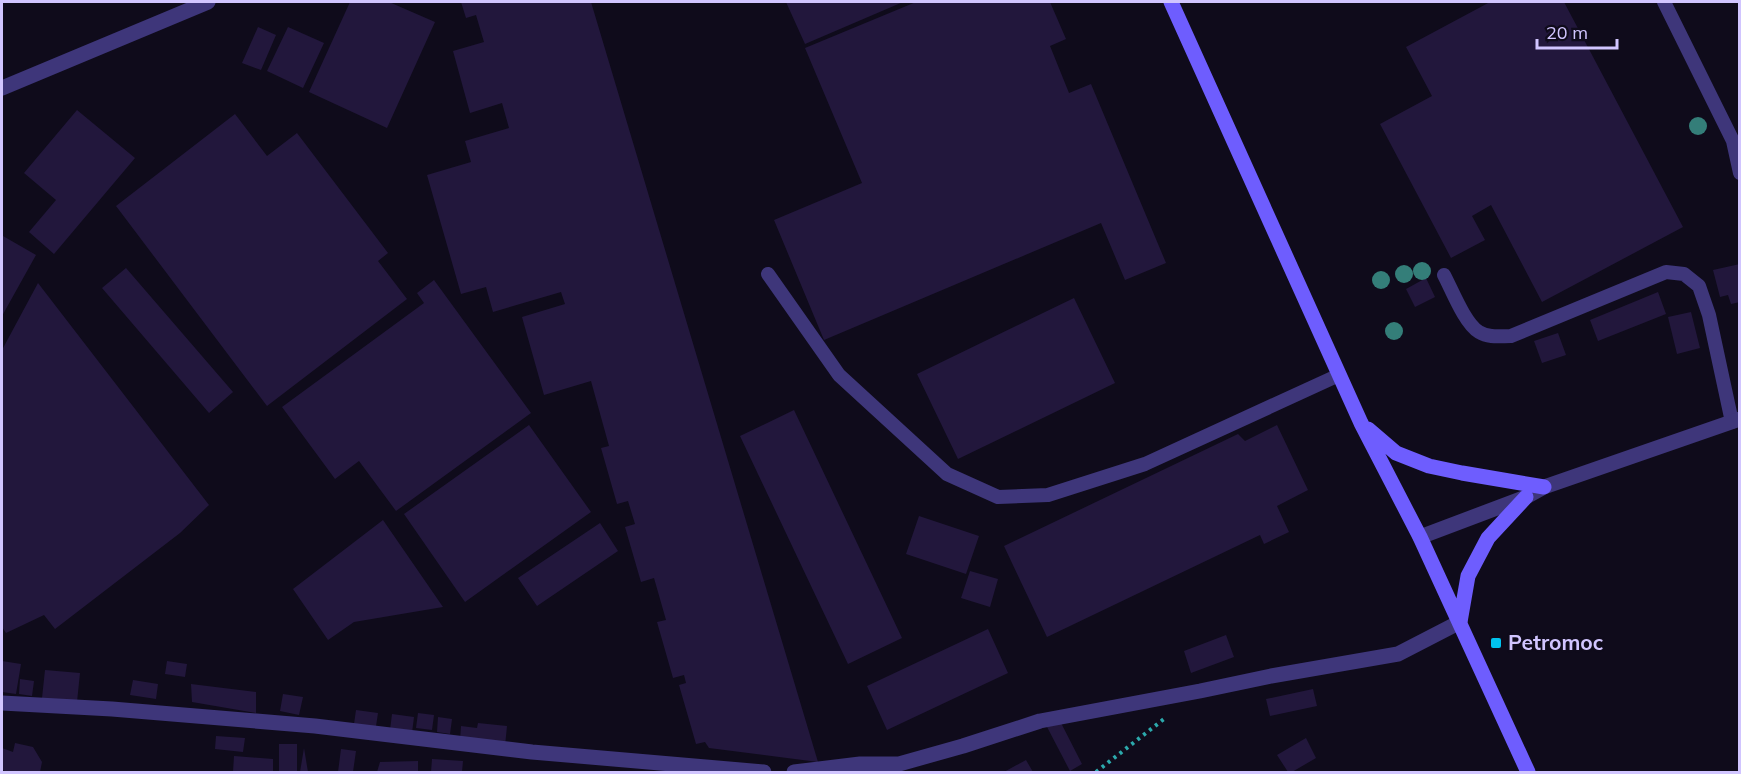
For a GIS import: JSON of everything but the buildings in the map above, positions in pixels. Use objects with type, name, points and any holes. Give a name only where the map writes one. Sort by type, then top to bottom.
[{"type":"main road","points":[[1171,2],[1361,423],[1420,537],[1528,772]]},
{"type":"main road","points":[[1361,423],[1396,453],[1429,466],[1544,487]]},
{"type":"main road","points":[[1460,622],[1468,576],[1488,537],[1526,497]]},
{"type":"street","points":[[2,88],[208,2]]},
{"type":"street","points":[[1420,537],[1526,497],[1544,487],[1736,421]]},
{"type":"street","points":[[794,772],[860,764],[899,764],[1040,721],[1270,676],[1398,654],[1460,622]]},
{"type":"street","points":[[2,703],[112,709],[315,726],[532,752],[764,772]]},
{"type":"lane","points":[[1664,2],[1733,141],[1740,173]]},
{"type":"lane","points":[[1444,275],[1469,323],[1478,332],[1494,337],[1511,336],[1666,272],[1684,274],[1699,286],[1709,315],[1736,421]]},
{"type":"lane","points":[[768,274],[839,375],[947,474],[998,497],[1048,495],[1145,464],[1339,375]]},
{"type":"path","points":[[1096,772],[1172,713]]},
{"type":"place","name":"Petromoc","points":[[1496,643]]}]
